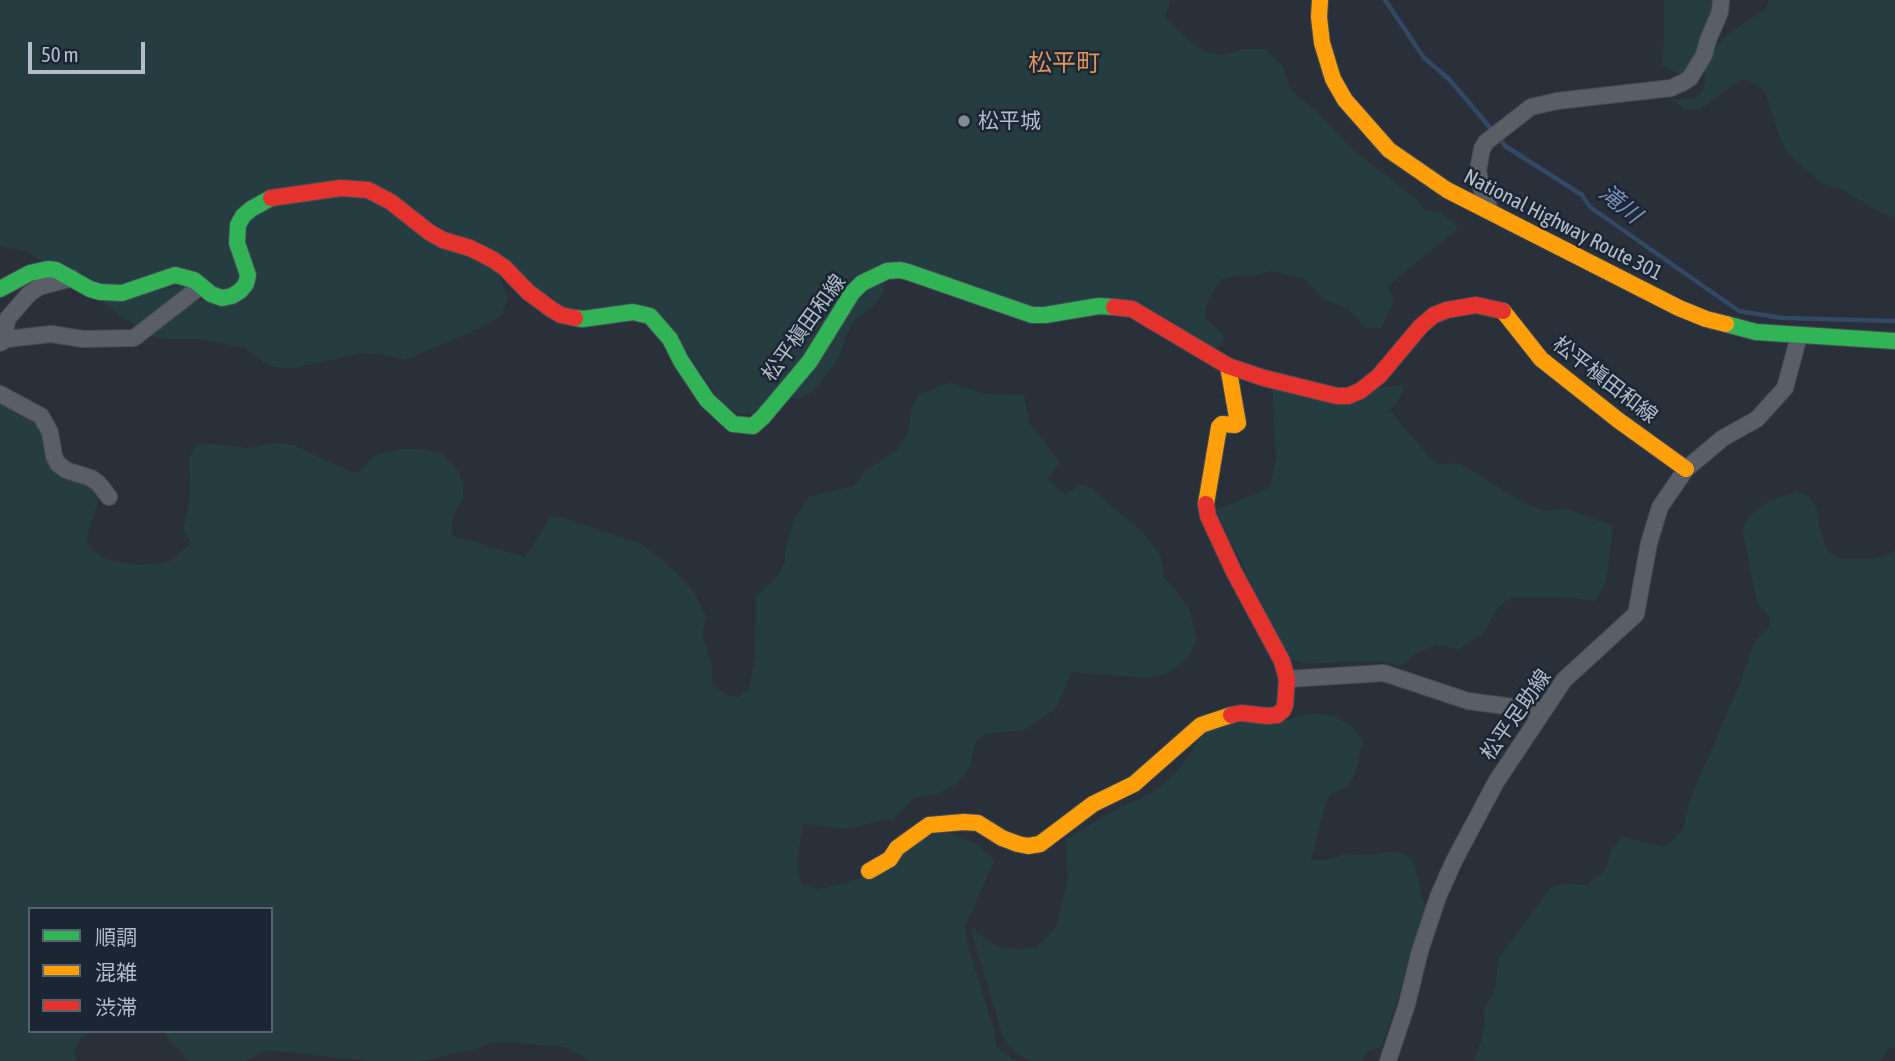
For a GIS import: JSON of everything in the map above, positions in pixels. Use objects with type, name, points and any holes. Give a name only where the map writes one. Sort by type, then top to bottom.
[{"type":"main road","name":"National Highway Route 301","points":[[1320,0],[1322,43],[1333,79],[1345,100],[1389,150],[1447,190],[1679,308],[1706,319],[1756,332],[1895,341]]},
{"type":"main road","name":"松平槇田和線","points":[[0,289],[30,273],[56,270],[90,289],[110,293],[121,293],[175,275],[194,279],[211,294],[222,298],[232,296],[246,284],[248,275],[237,243],[238,225],[243,216],[270,198],[356,188],[381,195],[436,236],[492,258],[528,292],[561,314],[583,319],[633,312],[650,316],[670,339],[707,400],[733,424],[745,426],[752,426],[763,417],[810,360],[852,293],[862,283],[887,271],[908,272],[1032,315],[1100,306],[1132,309],[1228,366],[1337,396],[1348,396],[1360,391],[1379,376],[1413,335],[1434,315],[1476,305],[1503,311],[1541,359],[1686,469]]},
{"type":"main road","points":[[869,871],[890,859],[897,848],[929,825],[964,821],[978,824],[1018,844],[1040,844],[1093,804],[1134,783],[1201,724],[1241,713],[1277,715],[1285,705],[1287,678],[1280,656],[1234,572],[1208,516],[1206,503],[1219,427],[1222,424],[1238,423],[1228,366]]},
{"type":"street","points":[[1492,213],[1481,188],[1478,170],[1482,149],[1495,134],[1531,107],[1557,101],[1671,88],[1684,82],[1690,78],[1704,55],[1720,12],[1721,0]]},
{"type":"street","points":[[72,278],[39,287],[29,294],[8,318],[3,341],[51,334],[83,339],[134,338],[201,286]]},
{"type":"street","name":"松平足助線","points":[[1388,1061],[1438,897],[1496,782],[1564,680],[1636,614],[1649,543],[1660,508],[1686,469],[1723,438],[1757,419],[1785,388],[1799,336]]},
{"type":"street","points":[[0,394],[41,416],[50,432],[58,464],[66,470],[90,478],[99,484],[109,497]]},
{"type":"street","points":[[1287,678],[1384,673],[1468,701],[1543,711]]},
{"type":"green space","points":[[0,0],[1171,0],[1165,16],[1176,29],[1207,53],[1224,55],[1242,49],[1265,49],[1283,66],[1289,86],[1300,99],[1317,111],[1352,149],[1418,200],[1423,208],[1441,213],[1454,222],[1458,229],[1391,283],[1388,288],[1394,301],[1381,328],[1365,327],[1348,309],[1323,299],[1303,278],[1270,271],[1247,277],[1235,275],[1221,280],[1210,296],[1204,317],[1225,339],[1211,352],[1171,320],[1044,310],[890,264],[760,413],[741,414],[724,406],[666,323],[578,315],[383,193],[247,204],[245,271],[228,294],[198,278],[106,289],[53,263],[37,259],[26,251],[0,246]]},
{"type":"green space","points":[[1664,0],[1718,0],[1701,49],[1680,74],[1662,66]]},
{"type":"green space","points":[[1768,0],[1895,0],[1895,218],[1843,190],[1822,183],[1786,152],[1766,94],[1754,83],[1742,79],[1699,110],[1685,109],[1670,99],[1694,99],[1703,90],[1706,76],[1701,68],[1713,50],[1731,31],[1767,8]]},
{"type":"green space","points":[[356,191],[498,272],[508,299],[500,317],[405,360],[383,354],[360,353],[290,369],[270,366],[244,348],[201,339],[148,336],[192,300],[215,302],[237,299],[240,238],[258,208]]},
{"type":"green space","points":[[885,276],[883,294],[855,320],[847,333],[839,358],[814,391],[799,399],[786,398],[853,300]]},
{"type":"green space","points":[[192,284],[140,328],[117,314],[93,294],[127,295]]},
{"type":"green space","points":[[951,383],[984,394],[1024,395],[1029,422],[1060,462],[1048,479],[1066,495],[1079,484],[1090,487],[1140,529],[1160,554],[1164,578],[1189,609],[1197,638],[1190,656],[1170,672],[1148,678],[1071,672],[1056,709],[1024,730],[985,734],[976,741],[971,764],[957,784],[938,794],[914,798],[894,819],[851,829],[803,824],[798,871],[801,883],[818,889],[862,877],[926,836],[947,832],[976,844],[995,860],[965,926],[967,942],[995,1033],[995,1044],[1003,1053],[1017,1061],[588,1061],[564,1047],[492,1042],[474,1050],[420,1061],[369,1061],[266,1050],[247,1061],[189,1061],[163,1033],[273,1033],[273,907],[28,907],[28,1033],[89,1033],[79,1040],[73,1052],[77,1061],[0,1061],[0,401],[43,428],[56,467],[98,489],[98,503],[89,527],[87,543],[102,558],[134,565],[170,561],[191,544],[183,529],[190,491],[189,458],[202,443],[248,448],[276,443],[294,445],[351,472],[360,471],[374,456],[400,449],[421,449],[443,454],[459,472],[463,483],[463,498],[452,518],[452,535],[524,557],[551,516],[641,544],[669,565],[694,592],[706,617],[702,635],[712,664],[713,684],[725,694],[737,697],[749,690],[755,658],[756,596],[778,575],[785,562],[785,549],[794,520],[809,497],[854,486],[866,470],[897,450],[908,432],[911,409],[919,394]]},
{"type":"green space","points":[[1405,385],[1390,411],[1436,464],[1460,463],[1523,503],[1544,511],[1568,509],[1613,526],[1606,582],[1595,601],[1560,597],[1513,597],[1498,607],[1484,633],[1459,649],[1435,645],[1416,654],[1400,667],[1382,661],[1304,664],[1288,658],[1216,510],[1270,488],[1276,458],[1272,386],[1378,388]]},
{"type":"green space","points":[[1795,492],[1809,496],[1817,509],[1819,526],[1828,552],[1842,559],[1875,559],[1895,551],[1895,1049],[1888,1048],[1880,1061],[1473,1061],[1485,1023],[1484,1008],[1495,990],[1498,959],[1551,887],[1586,885],[1605,870],[1612,849],[1623,837],[1664,847],[1683,830],[1690,800],[1755,641],[1767,630],[1771,618],[1757,603],[1742,529],[1750,515],[1767,502]]},
{"type":"green space","points":[[1307,713],[1333,716],[1349,724],[1363,739],[1356,772],[1348,787],[1333,793],[1326,801],[1311,860],[1326,860],[1346,854],[1403,853],[1414,862],[1429,915],[1381,1048],[1370,1050],[1363,1061],[1030,1061],[1009,1047],[1002,1034],[973,937],[973,927],[978,935],[997,946],[1020,950],[1036,947],[1058,923],[1068,876],[1066,839],[1115,810],[1152,793],[1176,773],[1205,732],[1225,724],[1284,721]]},
{"type":"waterway","name":"滝川","points":[[1385,0],[1424,58],[1449,79],[1493,131]]},
{"type":"waterway","name":"滝川","points":[[1499,138],[1505,146],[1582,195],[1590,207],[1739,311],[1782,318],[1895,321]]},
{"type":"traffic: fast","points":[[0,289],[30,273],[48,269],[56,270],[100,292],[122,293],[175,275],[194,280],[211,294],[222,298],[232,296],[246,284],[248,275],[237,243],[238,225],[251,209],[271,198]]},
{"type":"traffic: fast","points":[[575,318],[633,312],[650,316],[670,339],[707,400],[733,424],[753,426],[810,361],[852,293],[862,283],[887,271],[908,272],[1032,315],[1099,306],[1114,307]]},
{"type":"traffic: fast","points":[[1726,324],[1756,332],[1895,341]]},
{"type":"traffic: slow","points":[[1320,0],[1322,43],[1333,79],[1345,100],[1389,150],[1447,190],[1679,308],[1726,324]]},
{"type":"traffic: slow","points":[[1503,311],[1541,359],[1686,469]]},
{"type":"traffic: slow","points":[[1206,504],[1219,427],[1222,424],[1238,423],[1228,366]]},
{"type":"traffic: slow","points":[[869,871],[890,859],[897,848],[929,825],[978,823],[1002,838],[1018,844],[1040,844],[1093,804],[1134,784],[1201,725],[1231,715]]},
{"type":"traffic: jam","points":[[271,198],[341,188],[368,190],[391,202],[443,240],[470,248],[492,259],[551,309],[561,315],[575,318]]},
{"type":"traffic: jam","points":[[1114,307],[1132,309],[1228,366],[1337,396],[1348,396],[1360,391],[1379,376],[1421,326],[1434,315],[1476,305],[1503,311]]},
{"type":"traffic: jam","points":[[1206,504],[1208,516],[1234,572],[1282,661],[1287,679],[1285,705],[1277,715],[1231,715]]},
{"type":"place","name":"松平城","points":[[964,121]]},
{"type":"district","name":"松平町","points":[[1064,63]]}]
